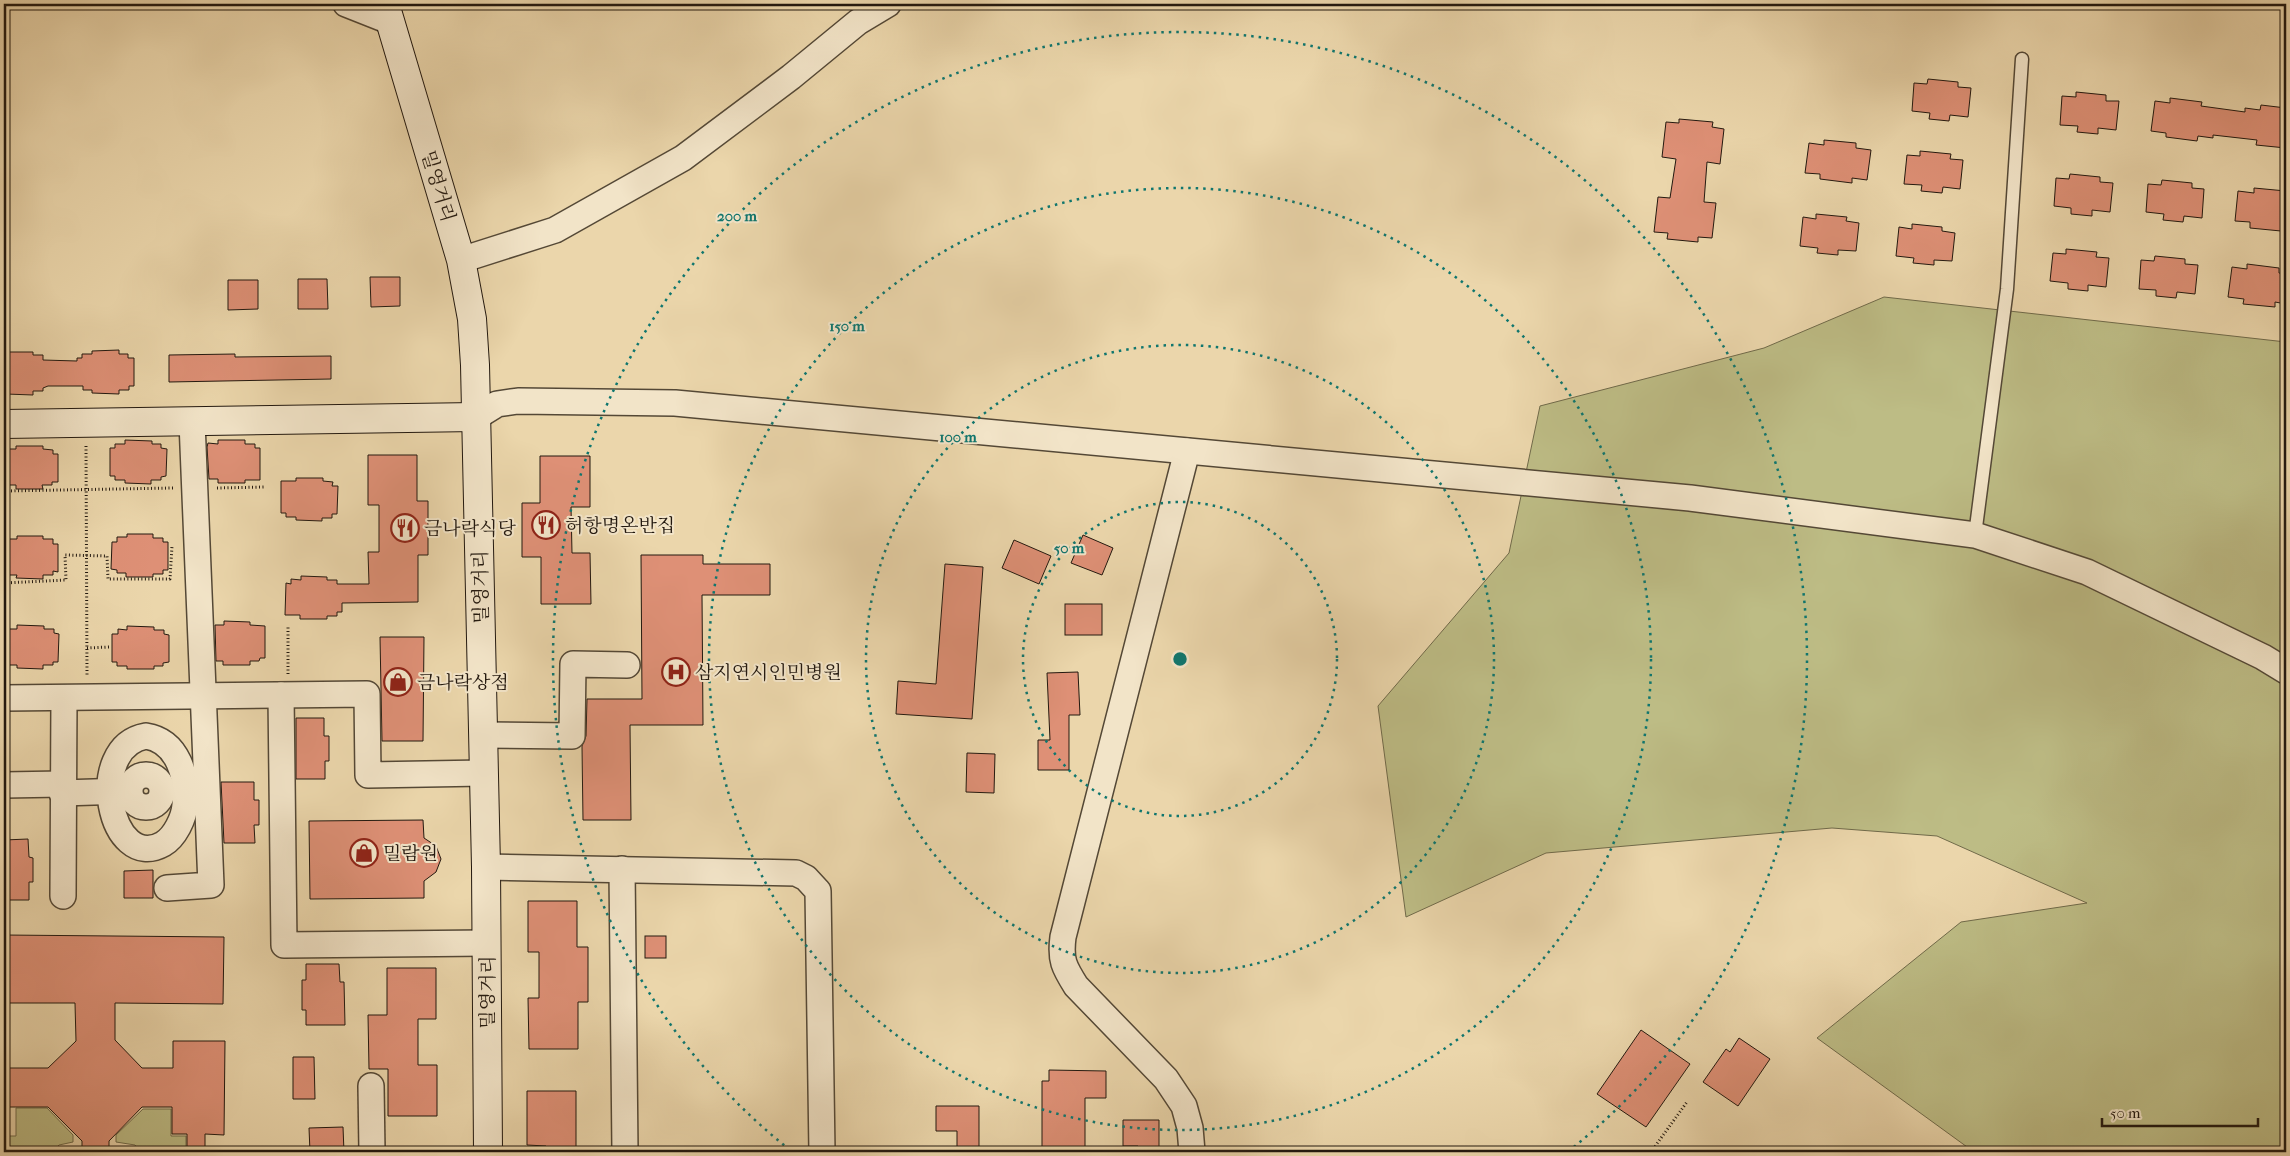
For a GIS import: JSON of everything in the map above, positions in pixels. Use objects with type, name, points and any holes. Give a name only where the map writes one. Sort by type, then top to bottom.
[{"type":"main road","name":"밀영거리","points":[[387,12],[461,260],[472,319],[486,867],[488,1152]]},
{"type":"main road","points":[[4,424],[476,417]]},
{"type":"street","points":[[346,4],[387,12]]},
{"type":"street","points":[[461,260],[555,230],[683,158],[791,78],[858,22],[888,4]]},
{"type":"street","points":[[476,417],[497,404],[518,401],[675,403],[1690,498],[1975,535],[2087,572],[2263,657],[2286,671]]},
{"type":"street","points":[[167,888],[211,885],[185,790],[204,695],[192,422]]},
{"type":"street","points":[[1187,451],[1062,937],[1061,956],[1066,971],[1076,986],[1166,1079],[1184,1106],[1190,1128],[1192,1152]]},
{"type":"street","points":[[483,735],[572,736],[573,664],[627,665]]},
{"type":"street","points":[[4,698],[367,694],[368,774],[484,773]]},
{"type":"street","points":[[284,695],[284,945],[487,943]]},
{"type":"street","points":[[62,896],[62,788],[76,698]]},
{"type":"street","points":[[120,791],[112,810],[123,835],[138,847],[149,849],[167,842],[174,834],[185,809],[185,790],[183,774],[172,750],[165,742],[156,738],[146,736],[136,738],[127,744],[121,752],[112,776],[120,791],[131,798],[136,804],[143,808],[150,808],[185,790]]},
{"type":"street","points":[[4,785],[120,791]]},
{"type":"street","points":[[486,867],[796,873],[806,878],[818,891],[822,1152]]},
{"type":"street","points":[[622,869],[625,1152]]},
{"type":"street","points":[[372,1086],[372,1152]]},
{"type":"lane","points":[[1975,535],[2007,289],[2022,59]]},
{"type":"path","points":[[76,698],[87,648],[86,423]]},
{"type":"path","points":[[4,491],[265,487]]},
{"type":"path","points":[[4,583],[66,580],[65,555],[107,556],[108,579],[170,579],[172,546]]},
{"type":"path","points":[[284,695],[288,626]]},
{"type":"path","points":[[87,648],[109,647]]},
{"type":"path","points":[[1650,1152],[1687,1102]]},
{"type":"shaded area","points":[[1884,297],[2286,342],[2286,1152],[1974,1152],[1817,1038],[1961,922],[2087,903],[1937,836],[1832,828],[1546,853],[1406,917],[1378,706],[1509,553],[1540,406],[1764,348]]},
{"type":"shaded area","points":[[16,1108],[47,1108],[73,1135],[73,1142],[59,1145],[52,1152],[13,1152],[4,1144],[4,1136],[16,1136]]},
{"type":"shaded area","points":[[143,1109],[171,1109],[171,1136],[186,1136],[186,1152],[140,1152],[135,1145],[116,1142],[116,1135]]},
{"type":"building","points":[[1928,79],[1958,82],[1958,87],[1971,88],[1968,117],[1950,115],[1949,121],[1929,119],[1930,113],[1912,111],[1914,83],[1927,84]]},
{"type":"building","points":[[2076,92],[2106,95],[2106,101],[2119,101],[2116,130],[2098,128],[2098,134],[2077,132],[2078,126],[2060,125],[2062,96],[2076,97]]},
{"type":"building","points":[[2170,98],[2202,102],[2201,106],[2245,112],[2245,108],[2260,110],[2261,105],[2286,108],[2286,148],[2256,145],[2257,140],[2213,135],[2213,138],[2198,136],[2197,141],[2166,137],[2166,133],[2151,131],[2155,101],[2170,103]]},
{"type":"building","points":[[1679,119],[1713,122],[1712,127],[1724,129],[1720,164],[1707,162],[1704,202],[1716,203],[1712,238],[1698,237],[1698,242],[1667,239],[1668,233],[1654,232],[1658,197],[1670,198],[1676,159],[1662,157],[1666,122],[1679,123]]},
{"type":"building","points":[[1824,140],[1856,143],[1856,148],[1871,150],[1867,180],[1852,178],[1852,183],[1820,179],[1820,174],[1805,173],[1809,143],[1824,145]]},
{"type":"building","points":[[1920,151],[1951,154],[1950,159],[1963,160],[1960,189],[1943,187],[1942,193],[1921,191],[1922,185],[1904,184],[1907,155],[1920,156]]},
{"type":"building","points":[[2070,174],[2100,177],[2100,182],[2113,183],[2110,212],[2092,210],[2092,216],[2071,214],[2071,208],[2054,206],[2056,178],[2069,179]]},
{"type":"building","points":[[2162,180],[2192,183],[2192,188],[2204,189],[2202,218],[2184,216],[2183,222],[2163,220],[2164,214],[2146,212],[2148,184],[2161,185]]},
{"type":"building","points":[[2254,188],[2286,191],[2286,227],[2282,226],[2281,231],[2250,228],[2250,222],[2235,221],[2238,191],[2254,193]]},
{"type":"building","points":[[1816,214],[1847,217],[1846,221],[1859,223],[1856,251],[1838,250],[1838,255],[1817,253],[1818,248],[1800,246],[1803,217],[1816,219]]},
{"type":"building","points":[[1912,224],[1942,227],[1942,231],[1955,233],[1952,261],[1934,260],[1934,265],[1913,263],[1914,258],[1896,256],[1899,227],[1912,229]]},
{"type":"building","points":[[2066,249],[2097,252],[2096,257],[2109,258],[2106,287],[2088,285],[2088,291],[2068,289],[2068,283],[2050,281],[2053,253],[2066,254]]},
{"type":"building","points":[[2155,256],[2185,259],[2185,264],[2198,265],[2195,294],[2177,292],[2176,298],[2156,296],[2156,290],[2139,289],[2141,260],[2154,261]]},
{"type":"building","points":[[2247,264],[2279,268],[2279,273],[2286,274],[2286,304],[2275,302],[2275,307],[2243,304],[2244,299],[2228,297],[2232,267],[2247,269]]},
{"type":"building","points":[[370,277],[400,277],[400,306],[371,307]]},
{"type":"building","points":[[298,279],[327,279],[328,309],[298,309]]},
{"type":"building","points":[[228,280],[258,280],[258,309],[228,310]]},
{"type":"building","points":[[119,350],[119,354],[128,354],[128,358],[134,358],[134,386],[129,386],[129,390],[119,390],[119,394],[92,393],[92,390],[83,390],[83,386],[48,386],[43,388],[43,391],[33,391],[33,395],[6,394],[6,391],[4,391],[4,355],[7,352],[33,352],[33,355],[43,355],[43,360],[77,361],[77,358],[82,358],[82,354],[92,354],[92,351]]},
{"type":"building","points":[[235,354],[235,357],[331,356],[331,379],[169,382],[169,355]]},
{"type":"building","points":[[125,440],[152,441],[152,444],[161,444],[161,448],[167,449],[166,476],[161,477],[161,480],[151,480],[151,484],[125,483],[125,480],[115,480],[115,476],[110,476],[110,448],[115,448],[115,444],[125,444]]},
{"type":"building","points":[[218,440],[245,440],[245,444],[255,444],[255,448],[260,448],[260,480],[245,480],[245,483],[218,483],[218,479],[209,479],[207,447],[208,443],[218,444]]},
{"type":"building","points":[[16,446],[43,446],[43,449],[53,450],[53,454],[58,454],[58,482],[52,482],[52,485],[42,485],[43,489],[16,489],[16,485],[6,485],[6,481],[4,481],[4,453],[7,453],[7,449],[16,449]]},
{"type":"building","points":[[368,455],[417,455],[417,501],[428,501],[428,555],[418,555],[418,602],[342,603],[342,612],[337,612],[337,616],[327,616],[327,619],[300,619],[300,615],[285,615],[286,583],[291,584],[291,579],[301,580],[301,576],[327,577],[327,580],[337,580],[337,584],[369,584],[368,552],[379,552],[379,505],[368,505]]},
{"type":"building","points":[[540,456],[590,456],[590,507],[571,507],[572,553],[590,553],[591,604],[541,604],[541,557],[522,557],[522,503],[540,503]]},
{"type":"building","points":[[296,478],[323,478],[323,481],[333,482],[332,486],[338,486],[337,514],[332,514],[332,518],[322,518],[322,521],[296,520],[296,517],[286,517],[286,513],[281,513],[281,481],[296,481]]},
{"type":"building","points":[[127,534],[153,534],[153,538],[163,538],[163,542],[168,542],[168,570],[163,570],[163,574],[153,574],[153,577],[126,577],[126,573],[117,573],[117,570],[111,569],[112,542],[117,542],[117,537],[127,537]]},
{"type":"building","points":[[1083,535],[1113,548],[1102,575],[1071,563]]},
{"type":"building","points":[[17,536],[43,536],[43,539],[53,539],[53,544],[58,544],[58,572],[53,571],[53,575],[43,575],[43,579],[16,578],[17,575],[7,575],[7,571],[4,571],[4,543],[7,543],[7,539],[17,539]]},
{"type":"building","points":[[1014,540],[1051,556],[1039,584],[1002,568]]},
{"type":"building","points":[[641,555],[703,555],[703,564],[770,564],[770,595],[702,595],[703,725],[630,725],[631,820],[583,820],[582,746],[586,736],[587,699],[642,699]]},
{"type":"building","points":[[945,564],[983,567],[972,719],[896,714],[898,681],[936,684]]},
{"type":"building","points":[[1065,604],[1102,604],[1102,635],[1065,635]]},
{"type":"building","points":[[224,621],[250,622],[250,625],[265,626],[265,658],[260,658],[259,661],[250,661],[250,665],[223,665],[223,661],[216,661],[215,625],[224,625]]},
{"type":"building","points":[[17,625],[44,626],[44,629],[54,629],[54,633],[59,634],[58,662],[53,662],[53,665],[43,665],[43,669],[17,668],[17,665],[7,665],[7,661],[4,661],[4,633],[7,633],[7,629],[17,629]]},
{"type":"building","points":[[127,626],[154,627],[154,630],[164,630],[164,634],[169,635],[169,662],[163,663],[163,666],[154,666],[154,669],[127,669],[127,666],[117,666],[117,662],[112,662],[112,634],[118,634],[118,629],[127,630]]},
{"type":"building","points":[[380,637],[424,637],[423,741],[382,741]]},
{"type":"building","points":[[1078,672],[1080,715],[1069,715],[1069,770],[1038,770],[1038,740],[1050,740],[1047,673]]},
{"type":"building","points":[[296,718],[324,718],[324,736],[329,736],[329,761],[325,761],[325,779],[296,779]]},
{"type":"building","points":[[967,753],[995,754],[994,793],[966,792]]},
{"type":"building","points":[[221,782],[254,782],[254,800],[259,800],[259,825],[254,825],[255,843],[224,843]]},
{"type":"building","points":[[423,820],[424,838],[436,846],[441,859],[436,872],[424,881],[424,898],[310,899],[309,821]]},
{"type":"building","points":[[28,839],[29,857],[33,858],[33,882],[29,882],[29,900],[4,900],[4,840]]},
{"type":"building","points":[[153,870],[153,898],[124,898],[124,871]]},
{"type":"building","points":[[528,901],[577,901],[577,947],[588,947],[588,1002],[578,1002],[578,1049],[529,1049],[528,998],[539,998],[539,952],[528,952]]},
{"type":"building","points":[[4,935],[224,937],[223,1004],[115,1003],[115,1040],[142,1068],[173,1068],[173,1041],[225,1041],[224,1135],[205,1134],[205,1152],[187,1152],[187,1134],[172,1134],[172,1107],[142,1107],[109,1141],[109,1152],[82,1152],[82,1141],[48,1107],[4,1107],[4,1068],[48,1068],[76,1041],[75,1003],[4,1003]]},
{"type":"building","points":[[645,936],[666,936],[666,958],[645,958]]},
{"type":"building","points":[[306,964],[339,964],[340,982],[344,982],[345,1025],[306,1025],[306,1010],[302,1010],[302,980],[306,980]]},
{"type":"building","points":[[387,968],[436,968],[436,1019],[418,1019],[418,1065],[437,1065],[437,1116],[388,1116],[388,1069],[369,1069],[368,1015],[387,1015]]},
{"type":"building","points":[[1641,1030],[1690,1064],[1646,1127],[1597,1094]]},
{"type":"building","points":[[1739,1038],[1770,1059],[1738,1106],[1703,1082],[1726,1049],[1730,1052]]},
{"type":"building","points":[[293,1057],[314,1057],[315,1099],[293,1099]]},
{"type":"building","points":[[1049,1070],[1106,1071],[1106,1098],[1085,1098],[1085,1152],[1042,1152],[1042,1081],[1049,1081]]},
{"type":"building","points":[[527,1091],[576,1091],[576,1152],[546,1152],[546,1146],[527,1145]]},
{"type":"building","points":[[936,1106],[979,1106],[979,1152],[957,1152],[957,1131],[936,1131]]},
{"type":"building","points":[[1123,1120],[1159,1120],[1159,1152],[1138,1152],[1138,1146],[1123,1146]]},
{"type":"building","points":[[343,1127],[344,1152],[310,1152],[309,1128]]},
{"type":"place","name":"허항명온반집","points":[[546,525]]},
{"type":"place","name":"금나락식당","points":[[405,528]]},
{"type":"place","name":"삼지연시인민병원","points":[[676,672]]},
{"type":"place","name":"금나락상점","points":[[398,682]]},
{"type":"place","name":"밀람원","points":[[364,853]]}]
